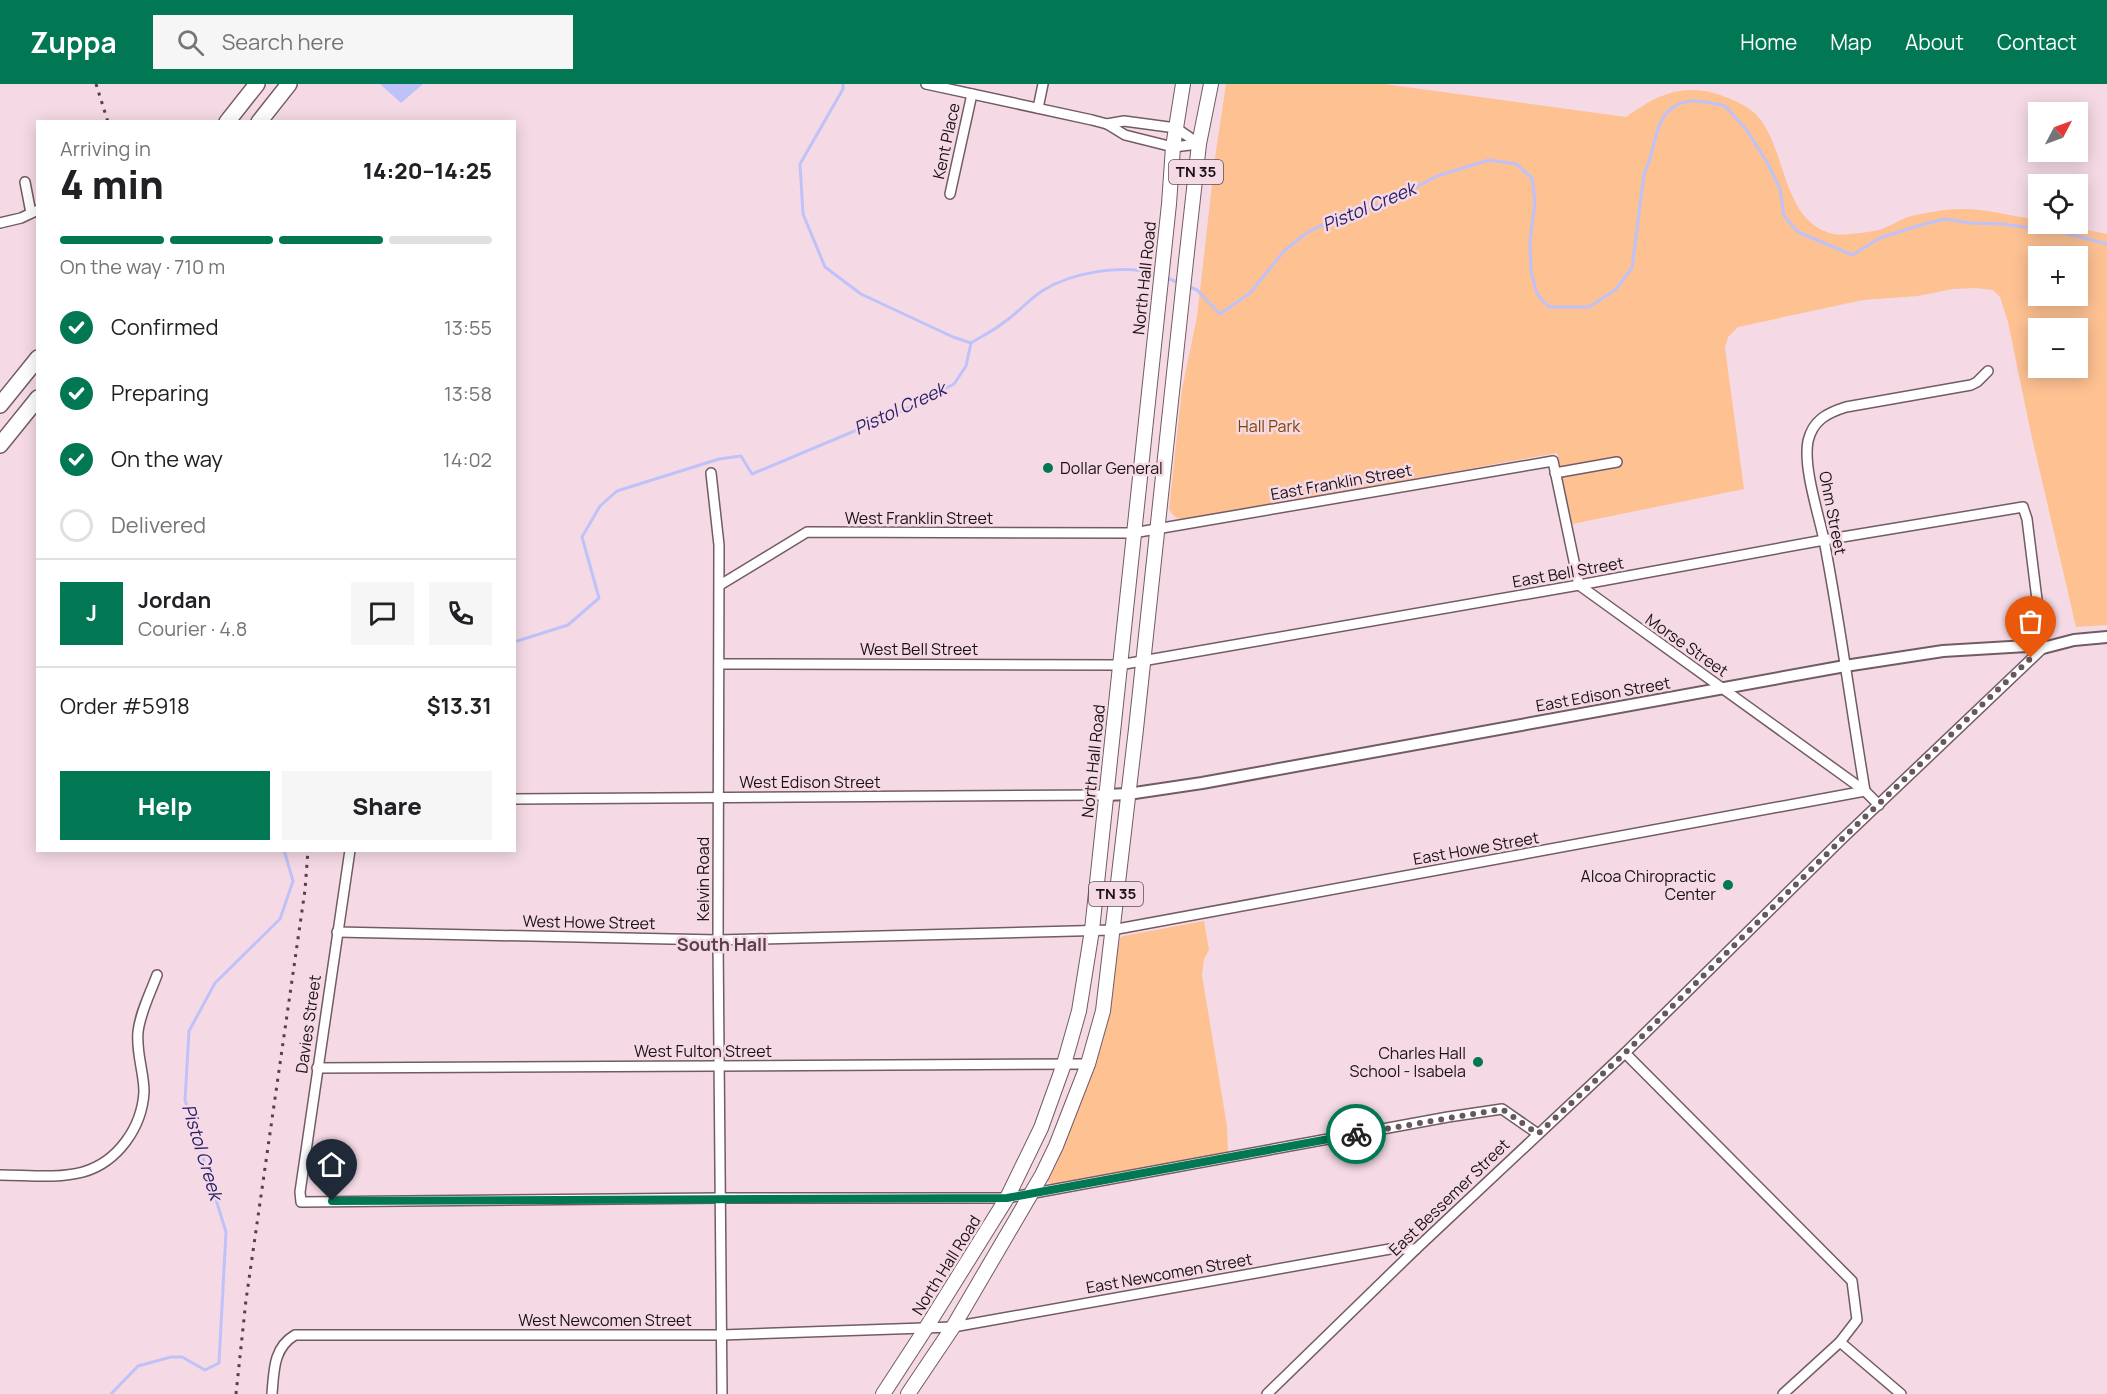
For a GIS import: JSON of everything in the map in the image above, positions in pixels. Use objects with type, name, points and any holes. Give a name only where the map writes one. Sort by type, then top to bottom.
[{"type":"highway","points":[[228,120],[257,84]]},
{"type":"highway","points":[[261,120],[289,84]]},
{"type":"highway","points":[[0,405],[36,360]]},
{"type":"highway","points":[[0,444],[36,400]]},
{"type":"main road","name":"North Hall Road","points":[[883,1394],[1007,1198],[1041,1128],[1065,1064],[1079,1011],[1092,930],[1173,147],[1183,84]]},
{"type":"main road","name":"TN 35","points":[[908,1394],[953,1327],[1032,1194],[1056,1146],[1088,1065],[1103,1011],[1199,144],[1211,84]]},
{"type":"street","points":[[926,84],[1107,124],[1125,135],[1173,147],[1199,144]]},
{"type":"street","points":[[1038,108],[1043,84]]},
{"type":"street","name":"Kent Place","points":[[950,194],[972,94]]},
{"type":"street","points":[[1107,124],[1124,121],[1176,128],[1199,144]]},
{"type":"street","points":[[0,223],[34,212],[25,182]]},
{"type":"street","name":"Ohm Street","points":[[1865,791],[1824,540],[1807,452],[1813,428],[1820,418],[1846,407],[1971,385],[1988,371]]},
{"type":"street","name":"East Franklin Street","points":[[1133,533],[1553,461],[1556,474]]},
{"type":"street","points":[[1579,585],[1556,474],[1617,462]]},
{"type":"street","name":"Kelvin Road","points":[[711,473],[719,545],[720,585],[718,940],[722,1394]]},
{"type":"street","name":"East Bell Street","points":[[1119,665],[2023,507],[2027,519],[2043,648]]},
{"type":"street","name":"West Franklin Street","points":[[720,585],[807,532],[1133,533]]},
{"type":"street","name":"Morse Street","points":[[1579,585],[1865,791],[1879,805]]},
{"type":"street","name":"East Edison Street","points":[[1106,795],[1202,783],[1845,666],[1943,651],[2027,646],[2043,648],[2074,640],[2107,637]]},
{"type":"street","name":"East Bessemer Street","points":[[1267,1394],[1416,1249],[1625,1053],[1841,840],[2043,648]]},
{"type":"street","name":"West Bell Street","points":[[720,664],[1119,665]]},
{"type":"street","name":"East Howe Street","points":[[1092,930],[1112,930],[1865,791]]},
{"type":"street","name":"West Edison Street","points":[[516,799],[1106,795]]},
{"type":"street","name":"Davies Street","points":[[350,852],[317,1068],[300,1192],[301,1202],[720,1198]]},
{"type":"street","name":"West Howe Street","points":[[337,932],[718,940],[1092,930]]},
{"type":"street","points":[[0,1175],[57,1175],[85,1171],[106,1161],[128,1140],[135,1129],[144,1092],[138,1032],[157,975]]},
{"type":"street","points":[[1625,1053],[1852,1281],[1857,1320],[1840,1342],[1783,1394]]},
{"type":"street","name":"West Fulton Street","points":[[317,1068],[1088,1065]]},
{"type":"street","points":[[720,1198],[1007,1198],[1502,1109],[1538,1134]]},
{"type":"street","name":"East Newcomen Street","points":[[926,1329],[953,1327],[1390,1249],[1416,1249]]},
{"type":"street","name":"West Newcomen Street","points":[[272,1394],[276,1355],[284,1342],[295,1335],[722,1335],[926,1329]]},
{"type":"street","points":[[1840,1342],[1901,1394]]},
{"type":"green space","name":"Hall Park","points":[[1226,84],[1384,84],[1626,117],[1657,98],[1678,91],[1714,93],[1745,106],[1756,114],[1769,133],[1795,202],[1804,216],[1817,227],[1833,234],[1879,230],[1908,217],[1957,209],[2028,218],[2028,234],[2088,234],[2088,230],[2107,234],[2107,625],[2076,627],[2030,429],[2008,322],[2000,297],[1993,290],[1953,289],[1918,296],[1863,300],[1738,327],[1728,337],[1725,348],[1744,489],[1572,524],[1557,453],[1186,520],[1176,517],[1169,509],[1182,389],[1197,317]]},
{"type":"green space","points":[[1204,921],[1209,950],[1204,959],[1202,975],[1227,1126],[1228,1152],[1051,1184],[1046,1180],[1072,1126],[1099,1054],[1120,938]]},
{"type":"water","points":[[380,84],[423,84],[401,103]]},
{"type":"waterway","points":[[843,84],[843,89],[800,164],[803,214],[825,267],[861,294],[953,337],[971,343]]},
{"type":"waterway","name":"Pistol Creek","points":[[1187,286],[1197,290],[1220,314],[1250,293],[1284,251],[1305,234],[1318,227],[1393,200],[1437,176],[1489,160],[1516,164],[1532,178],[1535,202],[1530,241],[1531,271],[1537,294],[1549,307],[1589,307],[1615,290],[1632,268],[1644,174],[1658,128],[1669,110],[1679,104],[1692,101],[1725,106],[1746,129],[1768,164],[1780,189],[1784,216],[1798,232],[1852,255],[1880,238],[1945,219],[2065,233],[2107,244]]},
{"type":"waterway","name":"Pistol Creek","points":[[516,641],[568,625],[599,598],[582,537],[600,506],[617,491],[719,459],[741,456],[752,474],[902,411],[954,384],[966,366],[971,343],[999,326],[1054,284],[1099,271],[1145,271],[1158,275]]},
{"type":"waterway","name":"Pistol Creek","points":[[1164,277],[1180,283]]},
{"type":"waterway","name":"Pistol Creek","points":[[111,1394],[138,1366],[171,1357],[182,1357],[205,1370],[219,1363],[226,1232],[185,1100],[189,1031],[215,983],[280,919],[293,881],[285,852]]},
{"type":"railway","points":[[96,84],[107,120]]},
{"type":"railway","points":[[236,1394],[246,1300],[305,890],[308,852]]},
{"type":"way so far","points":[[1356,1134],[1502,1109],[1538,1134],[1625,1053],[1841,840],[2031,658]]},
{"type":"place","name":"Dollar General","points":[[1048,468]]},
{"type":"place","name":"Alcoa Chiropractic Center","points":[[1728,885]]},
{"type":"place","name":"Charles Hall School - Isabela","points":[[1478,1062]]},
{"type":"district","name":"South Hall","points":[[722,945]]},
{"type":"route","points":[[332,1201],[1007,1198],[1356,1134]]}]
